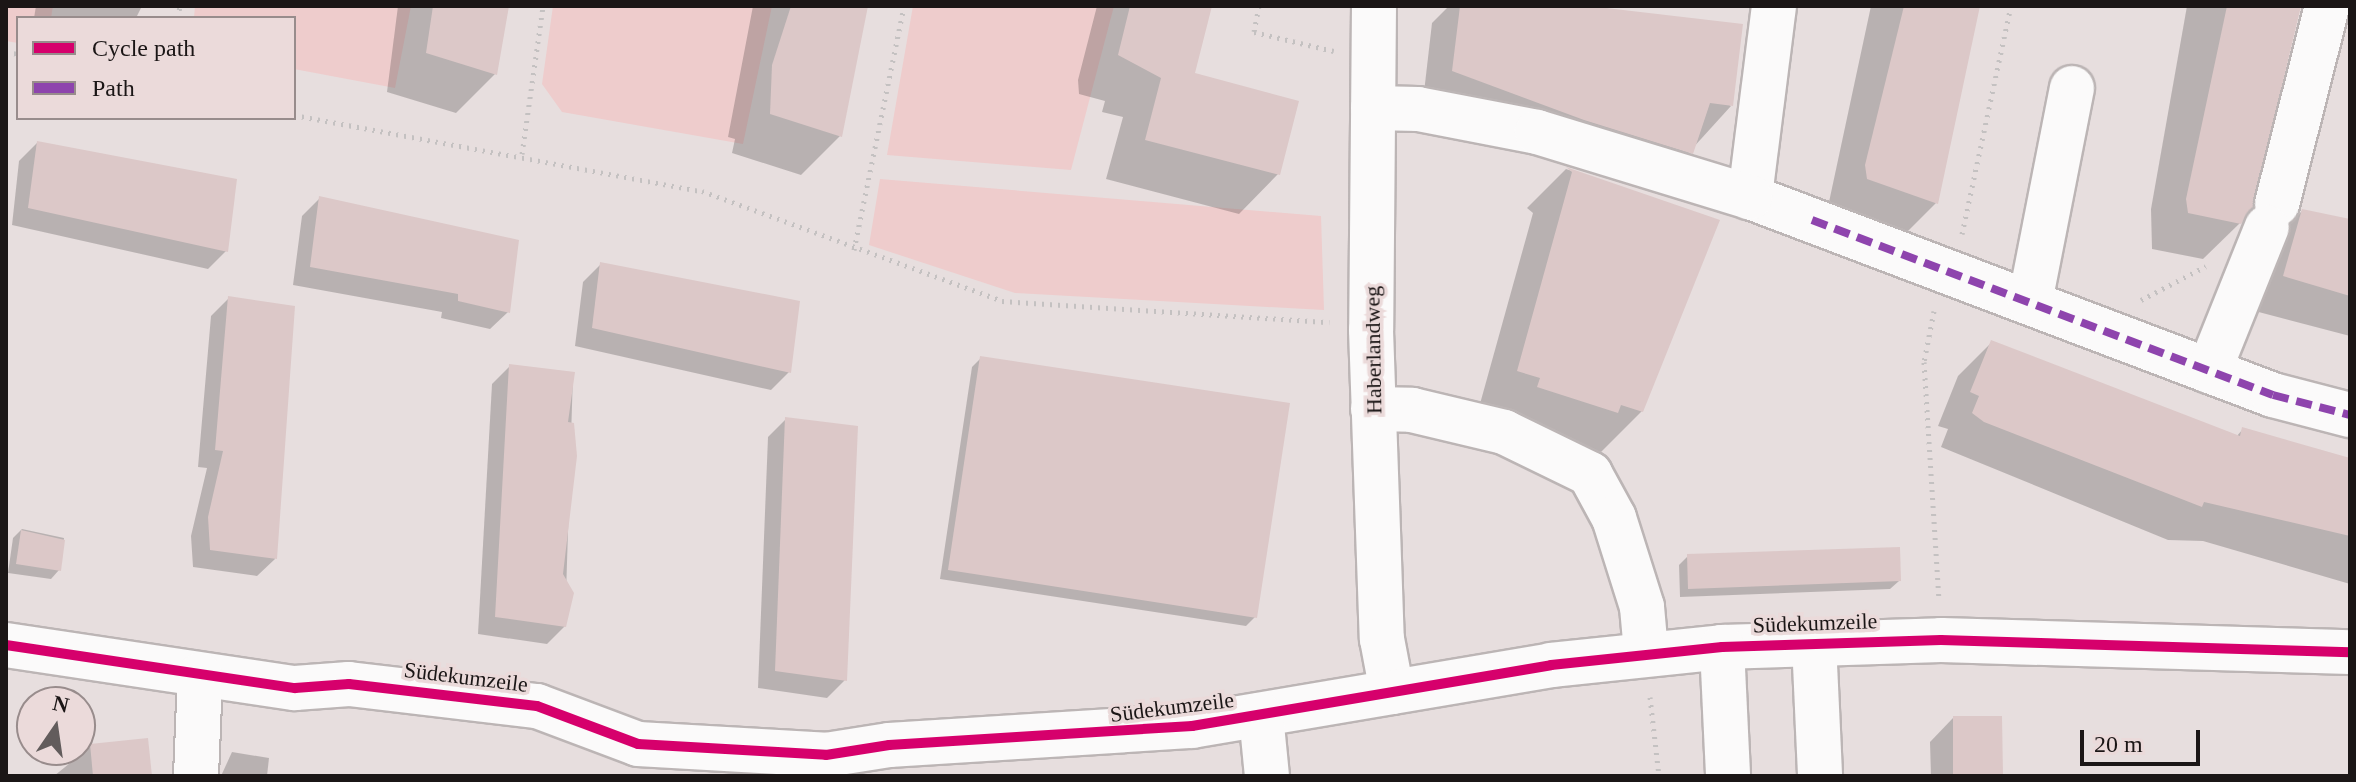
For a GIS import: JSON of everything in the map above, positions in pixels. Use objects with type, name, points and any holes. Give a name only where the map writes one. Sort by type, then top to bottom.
[{"type":"street","name":"Haberlandweg","points":[[1374,6],[1373,409],[1382,639],[1392,692]]},
{"type":"street","points":[[1750,197],[1774,6]]},
{"type":"street","points":[[2209,371],[2267,224],[2327,6]]},
{"type":"street","points":[[2030,302],[2072,88]]},
{"type":"street","points":[[1373,108],[1418,109],[1537,132],[1750,197],[2209,371],[2350,415]]},
{"type":"street","points":[[1373,409],[1412,410],[1504,432],[1590,474],[1614,518],[1642,607],[1646,652]]},
{"type":"street","name":"Südekumzeile","points":[[6,645],[200,675],[537,706],[638,744],[744,764],[1261,715],[1646,652],[1814,642],[1941,640],[2350,652]]},
{"type":"street","points":[[1814,642],[1820,776]]},
{"type":"street","points":[[1722,647],[1728,776]]},
{"type":"street","points":[[196,776],[200,675]]},
{"type":"street","points":[[1261,715],[1267,776]]},
{"type":"path","points":[[522,154],[543,6]]},
{"type":"path","points":[[854,250],[904,6]]},
{"type":"path","points":[[1259,6],[1254,32],[1335,51]]},
{"type":"path","points":[[1941,640],[1924,362],[2011,6]]},
{"type":"path","points":[[296,115],[522,154],[702,191],[854,250],[1002,301],[1177,307],[1371,330]]},
{"type":"path","points":[[2097,329],[2267,224]]},
{"type":"path","points":[[1646,652],[1659,776]]},
{"type":"shaded area","points":[[6,6],[53,6],[51,16],[16,16],[16,43],[6,41]]},
{"type":"shaded area","points":[[195,6],[411,6],[395,88],[296,69],[296,16],[194,16]]},
{"type":"shaded area","points":[[553,6],[772,6],[743,144],[562,112],[542,84]]},
{"type":"shaded area","points":[[913,6],[1114,6],[1071,170],[887,155]]},
{"type":"shaded area","points":[[880,179],[1321,216],[1324,310],[1015,293],[869,245]]},
{"type":"building","points":[[433,6],[509,6],[497,75],[426,53]]},
{"type":"building","points":[[791,6],[868,6],[842,137],[770,114],[772,65]]},
{"type":"building","points":[[1130,6],[1212,6],[1195,73],[1299,101],[1280,175],[1145,140],[1161,78],[1118,55]]},
{"type":"building","points":[[1460,6],[1589,6],[1743,24],[1733,106],[1710,103],[1693,154],[1584,120],[1452,71]]},
{"type":"building","points":[[1904,6],[1980,6],[1938,204],[1867,179],[1865,165]]},
{"type":"building","points":[[2227,6],[2301,6],[2253,207],[2241,224],[2188,213],[2186,199]]},
{"type":"building","points":[[37,141],[237,179],[228,252],[28,208]]},
{"type":"building","points":[[1566,167],[1720,220],[1643,412],[1621,405],[1618,413],[1537,387],[1540,378],[1517,371],[1572,172]]},
{"type":"building","points":[[319,196],[519,240],[510,313],[458,301],[458,294],[310,267]]},
{"type":"building","points":[[2302,209],[2350,219],[2350,296],[2283,276]]},
{"type":"building","points":[[600,262],[800,301],[791,373],[592,328]]},
{"type":"building","points":[[228,296],[295,306],[277,559],[210,550],[208,517],[223,451],[215,450]]},
{"type":"building","points":[[1991,340],[2240,436],[2242,427],[2350,458],[2350,536],[2204,502],[2202,507],[1984,422],[1972,413],[1979,396],[1970,392]]},
{"type":"building","points":[[980,356],[1290,403],[1257,618],[948,570]]},
{"type":"building","points":[[509,364],[575,372],[568,422],[574,423],[577,456],[563,574],[574,593],[566,627],[495,617]]},
{"type":"building","points":[[785,417],[858,426],[847,681],[775,671]]},
{"type":"building","points":[[21,530],[65,540],[61,571],[16,564]]},
{"type":"building","points":[[1900,547],[1901,581],[1688,589],[1687,554]]},
{"type":"building","points":[[1953,716],[2002,716],[2003,776],[1953,776]]},
{"type":"building","points":[[148,738],[152,776],[93,776],[96,743]]},
{"type":"marked path","points":[[1812,220],[2273,395],[2350,415]]},
{"type":"cycle path","points":[[6,645],[295,688],[349,684],[537,706],[638,744],[826,755],[889,745],[1192,726],[1551,665],[1722,647],[1941,640],[2350,652]]}]
